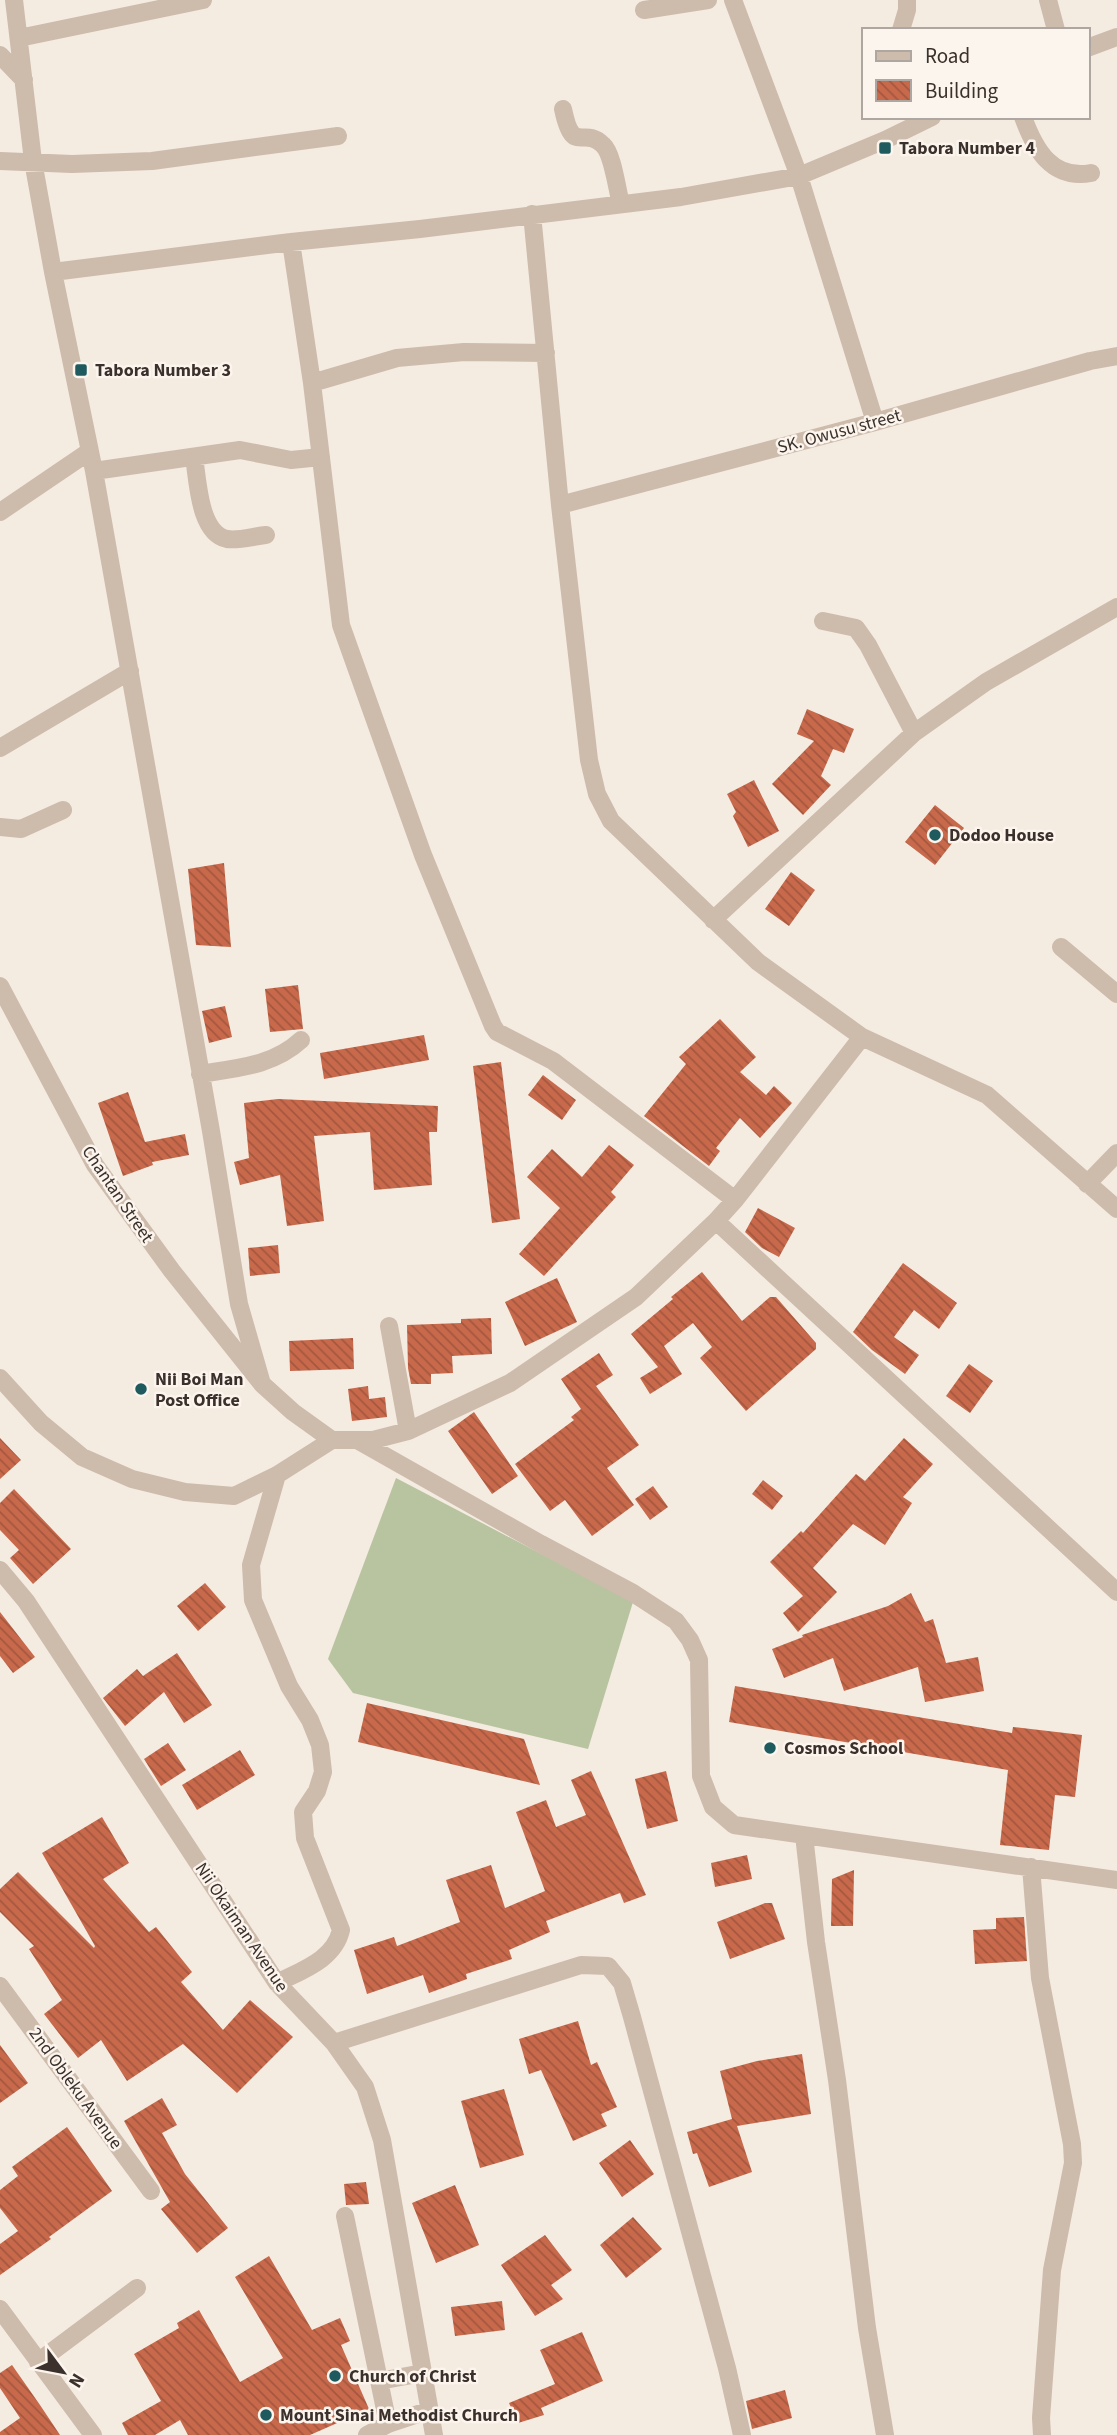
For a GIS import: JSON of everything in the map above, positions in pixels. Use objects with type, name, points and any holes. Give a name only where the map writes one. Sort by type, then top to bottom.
[{"type":"street","points":[[14,0],[33,161],[94,471],[239,1304],[262,1384]]},
{"type":"street","points":[[19,38],[203,0]]},
{"type":"street","points":[[644,10],[708,0]]},
{"type":"street","points":[[733,0],[799,176],[875,422]]},
{"type":"street","points":[[902,28],[907,0]]},
{"type":"street","points":[[1048,0],[1055,28]]},
{"type":"street","points":[[1089,47],[1117,37]]},
{"type":"street","points":[[0,55],[24,80]]},
{"type":"street","points":[[563,109],[571,135],[579,139],[594,139],[602,143],[608,151],[621,204]]},
{"type":"street","points":[[1024,119],[1042,157],[1076,176],[1091,173]]},
{"type":"street","points":[[53,272],[681,197],[799,176],[907,123]]},
{"type":"street","points":[[0,161],[72,164],[152,161],[338,136]]},
{"type":"street","points":[[532,214],[560,505],[589,760],[597,794],[611,821],[758,962],[862,1037],[986,1094],[1117,1209]]},
{"type":"street","points":[[291,242],[312,383],[341,625],[422,855],[493,1026],[497,1032],[553,1060],[735,1200]]},
{"type":"street","points":[[312,383],[397,358],[464,352],[546,353]]},
{"type":"street","name":"SK. Owusu street","points":[[560,505],[875,422],[1090,361],[1117,356]]},
{"type":"street","points":[[94,471],[240,450],[290,460],[321,457]]},
{"type":"street","points":[[0,512],[90,452]]},
{"type":"street","points":[[194,457],[206,521],[211,530],[225,538],[235,539],[266,535]]},
{"type":"street","points":[[713,920],[914,733],[986,682],[1117,607]]},
{"type":"street","points":[[823,621],[856,628],[868,645],[914,733]]},
{"type":"street","points":[[0,748],[130,671]]},
{"type":"street","points":[[0,827],[21,829],[63,810]]},
{"type":"street","points":[[1061,947],[1117,994]]},
{"type":"street","name":"Chantan Street","points":[[0,986],[95,1165],[172,1271],[262,1384],[293,1412],[332,1440]]},
{"type":"street","points":[[0,1378],[41,1423],[82,1457],[132,1479],[185,1492],[234,1496],[277,1475],[332,1440],[373,1440],[408,1431],[510,1383],[636,1297],[735,1200],[862,1037]]},
{"type":"street","points":[[200,1074],[269,1061],[283,1055],[301,1040]]},
{"type":"street","points":[[1087,1184],[1117,1153]]},
{"type":"street","points":[[716,1221],[1117,1592]]},
{"type":"street","points":[[389,1326],[408,1431]]},
{"type":"street","points":[[356,1440],[633,1593],[676,1621],[690,1640],[699,1660],[701,1776],[713,1807],[734,1825],[1117,1880]]},
{"type":"street","points":[[277,1475],[251,1565],[253,1600],[289,1686],[310,1720],[320,1745],[323,1772],[317,1791],[303,1812],[305,1838],[341,1930],[338,1942],[328,1955],[277,1983]]},
{"type":"street","name":"Nii Okaiman Avenue","points":[[0,1570],[26,1601],[83,1685],[277,1983],[334,2043],[365,2087],[382,2140],[434,2435]]},
{"type":"street","points":[[804,1835],[867,2329],[885,2435]]},
{"type":"street","points":[[1031,1867],[1040,1978],[1072,2144],[1073,2163],[1052,2270],[1042,2435]]},
{"type":"street","points":[[334,2043],[582,1965],[608,1966],[622,1983],[632,2017],[723,2354],[742,2435]]},
{"type":"street","name":"2nd Obleku Avenue","points":[[0,1986],[151,2191]]},
{"type":"street","points":[[345,2216],[388,2424]]},
{"type":"street","points":[[38,2362],[137,2288]]},
{"type":"street","points":[[0,2309],[93,2435]]},
{"type":"street","points":[[379,2381],[423,2373]]},
{"type":"street","points":[[367,2435],[388,2424],[430,2410]]},
{"type":"green space","points":[[396,1478],[633,1602],[588,1749],[353,1693],[328,1659]]},
{"type":"building","points":[[807,709],[854,729],[844,753],[833,749],[821,776],[831,785],[803,815],[772,784],[814,741],[797,734]]},
{"type":"building","points":[[754,780],[779,831],[748,847],[733,816],[736,812],[727,794]]},
{"type":"building","name":"Dodoo House","points":[[935,805],[964,828],[935,865],[905,842]]},
{"type":"building","points":[[224,863],[231,947],[196,945],[188,869]]},
{"type":"building","points":[[791,872],[815,890],[789,926],[765,909]]},
{"type":"building","points":[[298,985],[303,1029],[270,1032],[265,989]]},
{"type":"building","points":[[225,1006],[232,1037],[209,1043],[202,1011]]},
{"type":"building","points":[[720,1019],[756,1057],[740,1072],[766,1095],[774,1086],[792,1103],[760,1138],[740,1118],[716,1148],[720,1151],[709,1166],[644,1116],[686,1064],[679,1057]]},
{"type":"building","points":[[424,1035],[429,1060],[324,1079],[320,1053]]},
{"type":"building","points":[[501,1062],[520,1219],[492,1223],[473,1066]]},
{"type":"building","points":[[543,1075],[576,1100],[562,1120],[528,1095]]},
{"type":"building","points":[[128,1092],[145,1142],[185,1134],[189,1155],[152,1162],[153,1165],[123,1176],[98,1103]]},
{"type":"building","points":[[278,1099],[438,1106],[437,1132],[429,1132],[432,1185],[374,1190],[370,1132],[314,1136],[324,1221],[287,1226],[280,1175],[240,1185],[234,1162],[249,1158],[244,1103]]},
{"type":"building","points":[[609,1145],[634,1165],[611,1192],[616,1197],[544,1276],[519,1254],[560,1208],[527,1177],[552,1149],[582,1177]]},
{"type":"building","points":[[758,1208],[795,1228],[779,1257],[762,1248],[745,1232]]},
{"type":"building","points":[[278,1245],[280,1273],[250,1276],[248,1248]]},
{"type":"building","points":[[903,1263],[957,1303],[939,1329],[914,1310],[894,1337],[919,1355],[905,1374],[853,1332]]},
{"type":"building","points":[[702,1272],[742,1321],[770,1297],[776,1297],[816,1343],[816,1349],[746,1411],[700,1358],[712,1347],[693,1323],[664,1346],[682,1374],[650,1394],[640,1378],[658,1367],[631,1334]]},
{"type":"building","points":[[557,1278],[577,1322],[525,1346],[505,1302]]},
{"type":"building","points":[[491,1318],[492,1354],[452,1356],[453,1373],[431,1374],[431,1384],[411,1384],[407,1325],[461,1323],[461,1319]]},
{"type":"building","points":[[353,1338],[354,1369],[290,1371],[289,1341]]},
{"type":"building","points":[[599,1353],[613,1375],[596,1386],[639,1445],[607,1468],[634,1505],[592,1536],[565,1500],[550,1511],[515,1464],[574,1420],[571,1417],[581,1409],[561,1379]]},
{"type":"building","points":[[969,1364],[993,1381],[970,1413],[946,1396]]},
{"type":"building","points":[[368,1386],[369,1399],[385,1397],[387,1417],[352,1421],[348,1389]]},
{"type":"building","points":[[474,1412],[518,1476],[492,1494],[448,1431]]},
{"type":"building","points":[[0,1438],[21,1460],[0,1479]]},
{"type":"building","points":[[904,1438],[933,1464],[903,1497],[912,1503],[885,1545],[853,1524],[813,1568],[837,1592],[798,1632],[783,1613],[803,1596],[770,1562],[801,1531],[803,1533],[856,1474],[865,1481]]},
{"type":"building","points":[[763,1480],[783,1496],[772,1510],[752,1494]]},
{"type":"building","points":[[653,1486],[668,1507],[650,1520],[635,1499]]},
{"type":"building","points":[[14,1489],[71,1549],[33,1584],[10,1558],[19,1550],[0,1530],[0,1503]]},
{"type":"building","points":[[205,1583],[226,1607],[198,1631],[177,1606]]},
{"type":"building","points":[[911,1593],[925,1622],[933,1619],[946,1663],[978,1657],[984,1691],[925,1702],[918,1667],[844,1691],[833,1658],[784,1678],[772,1649],[803,1637],[802,1635],[888,1606]]},
{"type":"building","points":[[0,1612],[35,1657],[13,1673],[0,1656]]},
{"type":"building","points":[[177,1653],[212,1705],[184,1723],[164,1692],[125,1726],[103,1698],[137,1669],[143,1676]]},
{"type":"building","points":[[735,1686],[1012,1733],[1013,1727],[1082,1735],[1075,1797],[1055,1795],[1049,1850],[1000,1845],[1008,1770],[729,1722]]},
{"type":"building","points":[[367,1703],[524,1739],[540,1785],[358,1742]]},
{"type":"building","points":[[168,1743],[186,1770],[161,1786],[144,1759]]},
{"type":"building","points":[[240,1750],[255,1775],[197,1810],[182,1785]]},
{"type":"building","points":[[591,1771],[646,1895],[624,1903],[620,1893],[546,1921],[550,1932],[509,1950],[512,1959],[466,1974],[467,1979],[429,1993],[423,1975],[367,1994],[354,1950],[394,1937],[397,1946],[460,1922],[446,1880],[491,1865],[505,1908],[545,1891],[516,1812],[546,1800],[556,1827],[586,1815],[571,1780]]},
{"type":"building","points":[[666,1771],[678,1821],[647,1829],[635,1779]]},
{"type":"building","points":[[102,1817],[129,1863],[103,1879],[149,1932],[156,1927],[192,1972],[181,1982],[223,2030],[250,2000],[293,2037],[237,2093],[183,2044],[127,2081],[101,2040],[78,2058],[44,2014],[62,2000],[29,1949],[34,1946],[0,1912],[0,1889],[18,1872],[94,1948],[42,1853]]},
{"type":"building","points":[[747,1855],[752,1879],[715,1887],[711,1863]]},
{"type":"building","points":[[854,1870],[853,1926],[831,1926],[832,1879]]},
{"type":"building","points":[[765,1903],[772,1903],[785,1939],[730,1959],[717,1922]]},
{"type":"building","points":[[1024,1917],[1027,1961],[975,1964],[973,1930],[996,1929],[996,1918]]},
{"type":"building","points":[[578,2021],[591,2065],[597,2062],[617,2107],[601,2114],[607,2126],[573,2141],[541,2070],[529,2074],[519,2039]]},
{"type":"building","points":[[0,2045],[28,2083],[0,2103]]},
{"type":"building","points":[[802,2054],[811,2114],[737,2126],[752,2172],[709,2187],[697,2153],[693,2154],[687,2132],[732,2119],[720,2071],[757,2061]]},
{"type":"building","points":[[504,2089],[524,2155],[480,2168],[461,2101]]},
{"type":"building","points":[[162,2098],[177,2125],[162,2133],[185,2174],[228,2228],[197,2253],[161,2209],[170,2202],[124,2121]]},
{"type":"building","points":[[67,2127],[112,2191],[0,2275],[0,2244],[18,2231],[0,2208],[0,2190],[18,2176],[12,2167]]},
{"type":"building","points":[[630,2140],[654,2174],[622,2197],[599,2163]]},
{"type":"building","points":[[366,2182],[369,2204],[346,2205],[344,2184]]},
{"type":"building","points":[[455,2185],[479,2245],[436,2263],[412,2203]]},
{"type":"building","points":[[633,2217],[662,2249],[626,2278],[600,2245]]},
{"type":"building","points":[[545,2235],[572,2270],[551,2285],[563,2299],[535,2316],[501,2265]]},
{"type":"building","points":[[269,2256],[312,2330],[340,2318],[350,2341],[341,2345],[369,2409],[310,2435],[188,2435],[180,2420],[155,2435],[128,2435],[122,2423],[161,2401],[134,2354],[179,2328],[177,2323],[199,2310],[240,2382],[283,2358],[235,2277]]},
{"type":"building","points":[[502,2301],[505,2330],[455,2336],[451,2307]]},
{"type":"building","points":[[582,2332],[603,2381],[541,2408],[544,2415],[518,2423],[509,2403],[555,2384],[540,2350]]},
{"type":"building","points":[[12,2365],[60,2435],[0,2435],[0,2432],[20,2418],[0,2388],[0,2373]]},
{"type":"building","points":[[785,2390],[792,2418],[752,2429],[746,2401]]},
{"type":"place","name":"Tabora Number 4","points":[[885,148]]},
{"type":"place","name":"Tabora Number 3","points":[[81,370]]},
{"type":"place","name":"Dodoo House","points":[[935,835]]},
{"type":"place","name":"Nii Boi Man Post Office","points":[[141,1389]]},
{"type":"place","name":"Cosmos School","points":[[770,1748]]},
{"type":"place","name":"Church of Christ","points":[[335,2376]]},
{"type":"place","name":"Mount Sinai Methodist Church","points":[[266,2415]]}]
